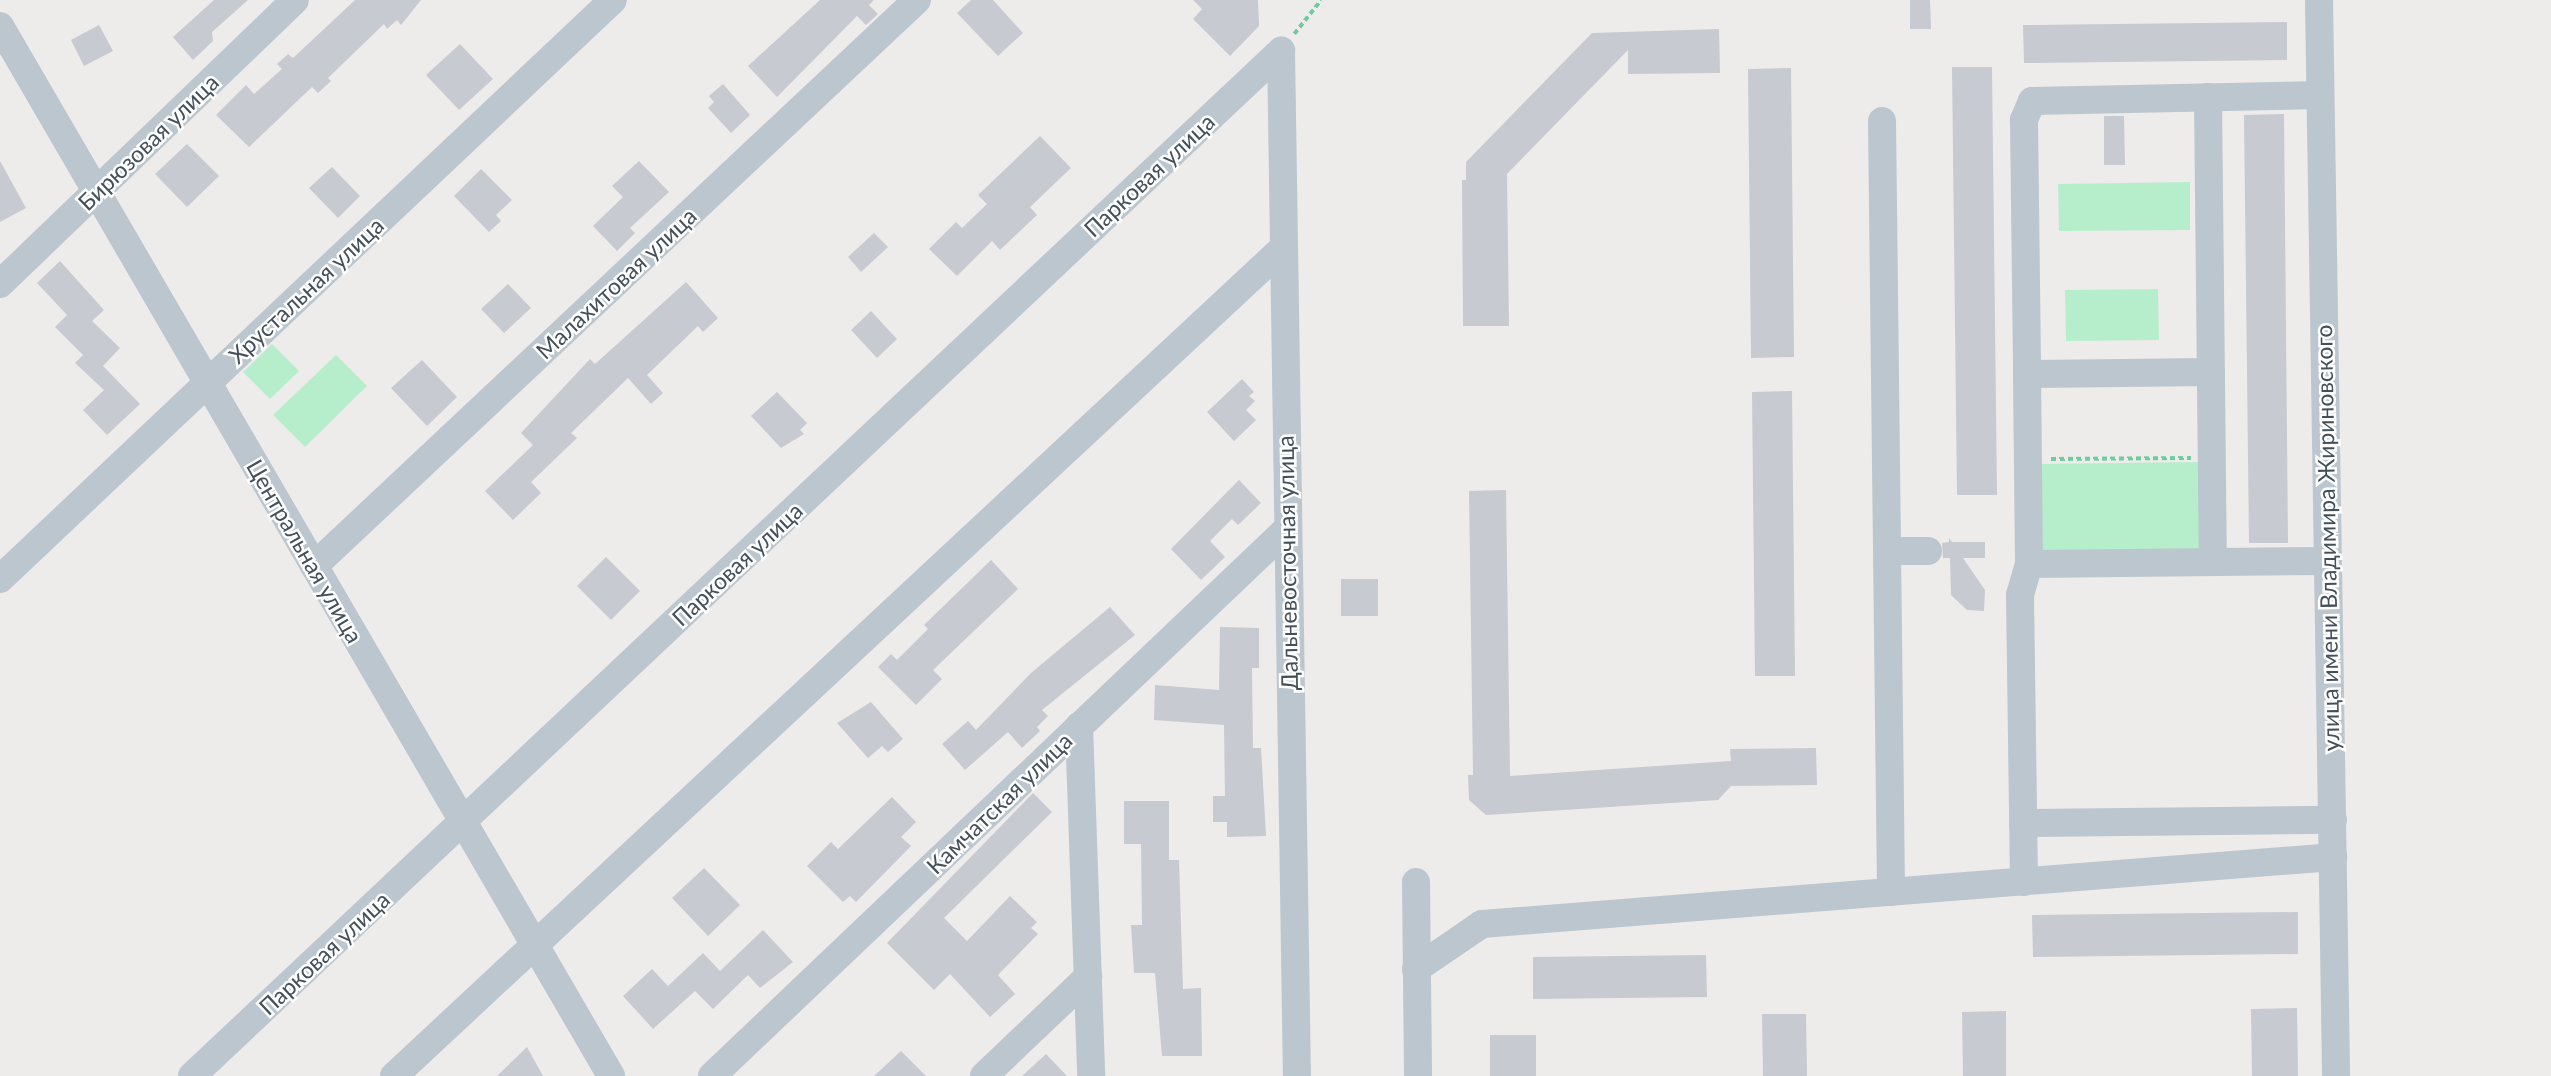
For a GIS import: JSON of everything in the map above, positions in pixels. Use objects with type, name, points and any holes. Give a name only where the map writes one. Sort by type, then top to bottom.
[{"type":"street","name":"Бирюзовая улица","points":[[0,284],[295,0]]},
{"type":"street","name":"Хрустальная улица","points":[[0,579],[613,0]]},
{"type":"street","name":"Малахитовая улица","points":[[314,566],[917,0]]},
{"type":"street","name":"улица имени Владимира Жириновского","points":[[2319,0],[2336,1076]]},
{"type":"street","name":"Центральная улица","points":[[0,26],[611,1076]]},
{"type":"street","name":"Дальневосточная улица","points":[[1281,51],[1286,530],[1297,1076]]},
{"type":"street","name":"Парковая улица","points":[[192,1076],[1281,51]]},
{"type":"street","points":[[2024,881],[2020,595],[2029,565],[2026,108],[2032,102],[2046,99],[2114,103],[2208,97],[2320,96]]},
{"type":"street","points":[[2208,97],[2213,562]]},
{"type":"street","points":[[1882,121],[1891,892]]},
{"type":"street","points":[[394,1076],[533,943],[1282,249]]},
{"type":"street","points":[[2027,374],[2211,372]]},
{"type":"street","name":"Камчатская улица","points":[[712,1076],[1286,530]]},
{"type":"street","points":[[1887,551],[1928,551]]},
{"type":"street","points":[[2029,565],[2326,561]]},
{"type":"street","points":[[1079,726],[1091,1076]]},
{"type":"street","points":[[2023,823],[2333,820]]},
{"type":"street","points":[[1416,969],[1482,924],[2333,857]]},
{"type":"street","points":[[1416,882],[1418,1076]]},
{"type":"street","points":[[984,1076],[1088,977]]},
{"type":"path","points":[[1281,51],[1321,0]]},
{"type":"path","points":[[2028,460],[2212,458]]},
{"type":"green space","points":[[2190,182],[2190,230],[2059,231],[2058,184]]},
{"type":"green space","points":[[2158,289],[2159,340],[2066,341],[2065,290]]},
{"type":"green space","points":[[272,344],[299,371],[270,399],[243,372]]},
{"type":"green space","points":[[336,355],[367,386],[305,447],[273,415]]},
{"type":"green space","points":[[2201,462],[2202,549],[2039,551],[2038,464]]},
{"type":"building","points":[[214,0],[248,0],[212,32],[213,41],[193,60],[173,37]]},
{"type":"building","points":[[355,0],[421,0],[401,25],[397,20],[387,29],[384,24],[328,78],[331,81],[318,93],[312,87],[249,147],[216,115],[246,85],[254,94],[282,69],[277,64],[288,54],[293,58]]},
{"type":"building","points":[[820,0],[874,0],[869,5],[878,14],[866,25],[857,16],[777,97],[748,66]]},
{"type":"building","points":[[971,0],[993,0],[1023,33],[998,56],[957,13]]},
{"type":"building","points":[[1193,0],[1258,0],[1259,26],[1230,56],[1193,19],[1202,9]]},
{"type":"building","points":[[1910,0],[1930,0],[1931,29],[1910,29]]},
{"type":"building","points":[[2287,22],[2287,60],[2024,63],[2023,25]]},
{"type":"building","points":[[99,25],[113,51],[84,66],[71,40]]},
{"type":"building","points":[[1719,29],[1720,73],[1628,74],[1628,50],[1507,174],[1509,326],[1463,326],[1462,180],[1466,180],[1466,162],[1592,33]]},
{"type":"building","points":[[460,44],[493,79],[459,110],[426,75]]},
{"type":"building","points":[[1952,67],[1992,67],[1997,495],[1957,495]]},
{"type":"building","points":[[1791,68],[1794,357],[1751,358],[1748,69]]},
{"type":"building","points":[[723,84],[750,115],[731,133],[708,108],[714,102],[709,96]]},
{"type":"building","points":[[2284,114],[2288,543],[2249,543],[2244,115]]},
{"type":"building","points":[[2104,116],[2124,116],[2125,165],[2104,165]]},
{"type":"building","points":[[1040,136],[1071,168],[1030,207],[1037,215],[1000,250],[992,241],[957,276],[929,249],[956,222],[962,228],[987,204],[978,195]]},
{"type":"building","points":[[187,144],[219,176],[187,207],[155,174]]},
{"type":"building","points":[[0,161],[26,208],[0,222]]},
{"type":"building","points":[[639,161],[669,192],[630,228],[635,233],[617,251],[593,226],[623,197],[612,186]]},
{"type":"building","points":[[332,167],[360,196],[338,218],[309,188]]},
{"type":"building","points":[[481,169],[512,200],[496,215],[501,221],[489,232],[454,196]]},
{"type":"building","points":[[874,233],[888,247],[861,272],[848,257]]},
{"type":"building","points":[[60,261],[104,310],[92,321],[120,348],[103,366],[140,404],[107,435],[83,410],[104,390],[75,363],[83,355],[55,327],[67,315],[37,283]]},
{"type":"building","points":[[686,282],[718,318],[703,332],[698,326],[647,375],[663,393],[651,404],[628,378],[571,433],[577,438],[531,482],[541,493],[513,520],[485,491],[533,445],[521,433],[590,359],[595,364]]},
{"type":"building","points":[[508,284],[531,308],[504,333],[481,309]]},
{"type":"building","points":[[871,311],[897,339],[877,358],[851,330]]},
{"type":"building","points":[[422,360],[457,397],[427,426],[391,388]]},
{"type":"building","points":[[1242,379],[1254,392],[1249,396],[1255,401],[1246,410],[1256,420],[1234,441],[1207,412]]},
{"type":"building","points":[[1792,391],[1795,676],[1755,676],[1752,392]]},
{"type":"building","points":[[777,392],[807,423],[800,430],[804,434],[781,448],[751,416]]},
{"type":"building","points":[[1239,480],[1261,503],[1238,525],[1232,519],[1210,541],[1225,557],[1201,580],[1171,549]]},
{"type":"building","points":[[1506,490],[1510,776],[1731,761],[1730,749],[1816,748],[1817,785],[1731,786],[1718,800],[1486,815],[1469,800],[1468,775],[1473,775],[1469,491]]},
{"type":"building","points":[[1949,538],[1952,542],[1985,542],[1985,558],[1963,558],[1985,590],[1984,611],[1967,610],[1951,595],[1950,558],[1943,558],[1942,543],[1949,542]]},
{"type":"building","points":[[606,557],[640,591],[611,620],[577,586]]},
{"type":"building","points":[[991,560],[1018,589],[933,670],[942,679],[916,705],[878,667],[891,654],[897,660],[928,629],[924,625]]},
{"type":"building","points":[[1341,579],[1378,579],[1378,616],[1341,616]]},
{"type":"building","points":[[1110,607],[1135,635],[1042,710],[1048,716],[1037,727],[1040,731],[1022,748],[1008,732],[965,770],[942,744],[968,721],[976,730],[1031,673]]},
{"type":"building","points":[[1220,627],[1259,628],[1259,668],[1252,668],[1253,748],[1261,748],[1266,836],[1227,837],[1227,822],[1213,822],[1213,796],[1225,796],[1224,725],[1154,720],[1155,685],[1219,690]]},
{"type":"building","points":[[871,702],[903,739],[888,752],[882,746],[868,758],[837,723]]},
{"type":"building","points":[[1033,793],[1052,812],[944,918],[967,941],[1010,896],[1037,922],[1031,928],[1038,934],[998,975],[1015,994],[990,1017],[950,974],[934,990],[887,943]]},
{"type":"building","points":[[892,797],[916,822],[901,837],[911,846],[856,902],[850,896],[843,902],[807,866],[831,842],[838,849]]},
{"type":"building","points":[[1124,801],[1169,801],[1169,860],[1179,860],[1183,989],[1201,988],[1202,1056],[1162,1056],[1155,973],[1134,973],[1131,925],[1142,925],[1141,844],[1124,844]]},
{"type":"building","points":[[704,868],[740,905],[708,936],[672,898]]},
{"type":"building","points":[[2298,912],[2298,954],[2033,957],[2032,915]]},
{"type":"building","points":[[763,930],[793,962],[760,988],[748,975],[713,1009],[695,991],[653,1029],[623,996],[652,969],[668,986],[703,953],[720,971]]},
{"type":"building","points":[[1706,955],[1707,997],[1533,999],[1533,957]]},
{"type":"building","points":[[2297,1008],[2298,1076],[2252,1076],[2251,1009]]},
{"type":"building","points":[[2006,1011],[2006,1076],[1963,1076],[1962,1012]]},
{"type":"building","points":[[1762,1014],[1806,1014],[1807,1076],[1763,1076]]},
{"type":"building","points":[[1490,1035],[1536,1035],[1536,1076],[1490,1076]]},
{"type":"building","points":[[527,1047],[543,1076],[497,1076]]},
{"type":"building","points":[[901,1051],[926,1076],[874,1076]]},
{"type":"building","points":[[1046,1054],[1067,1076],[1022,1076]]}]
